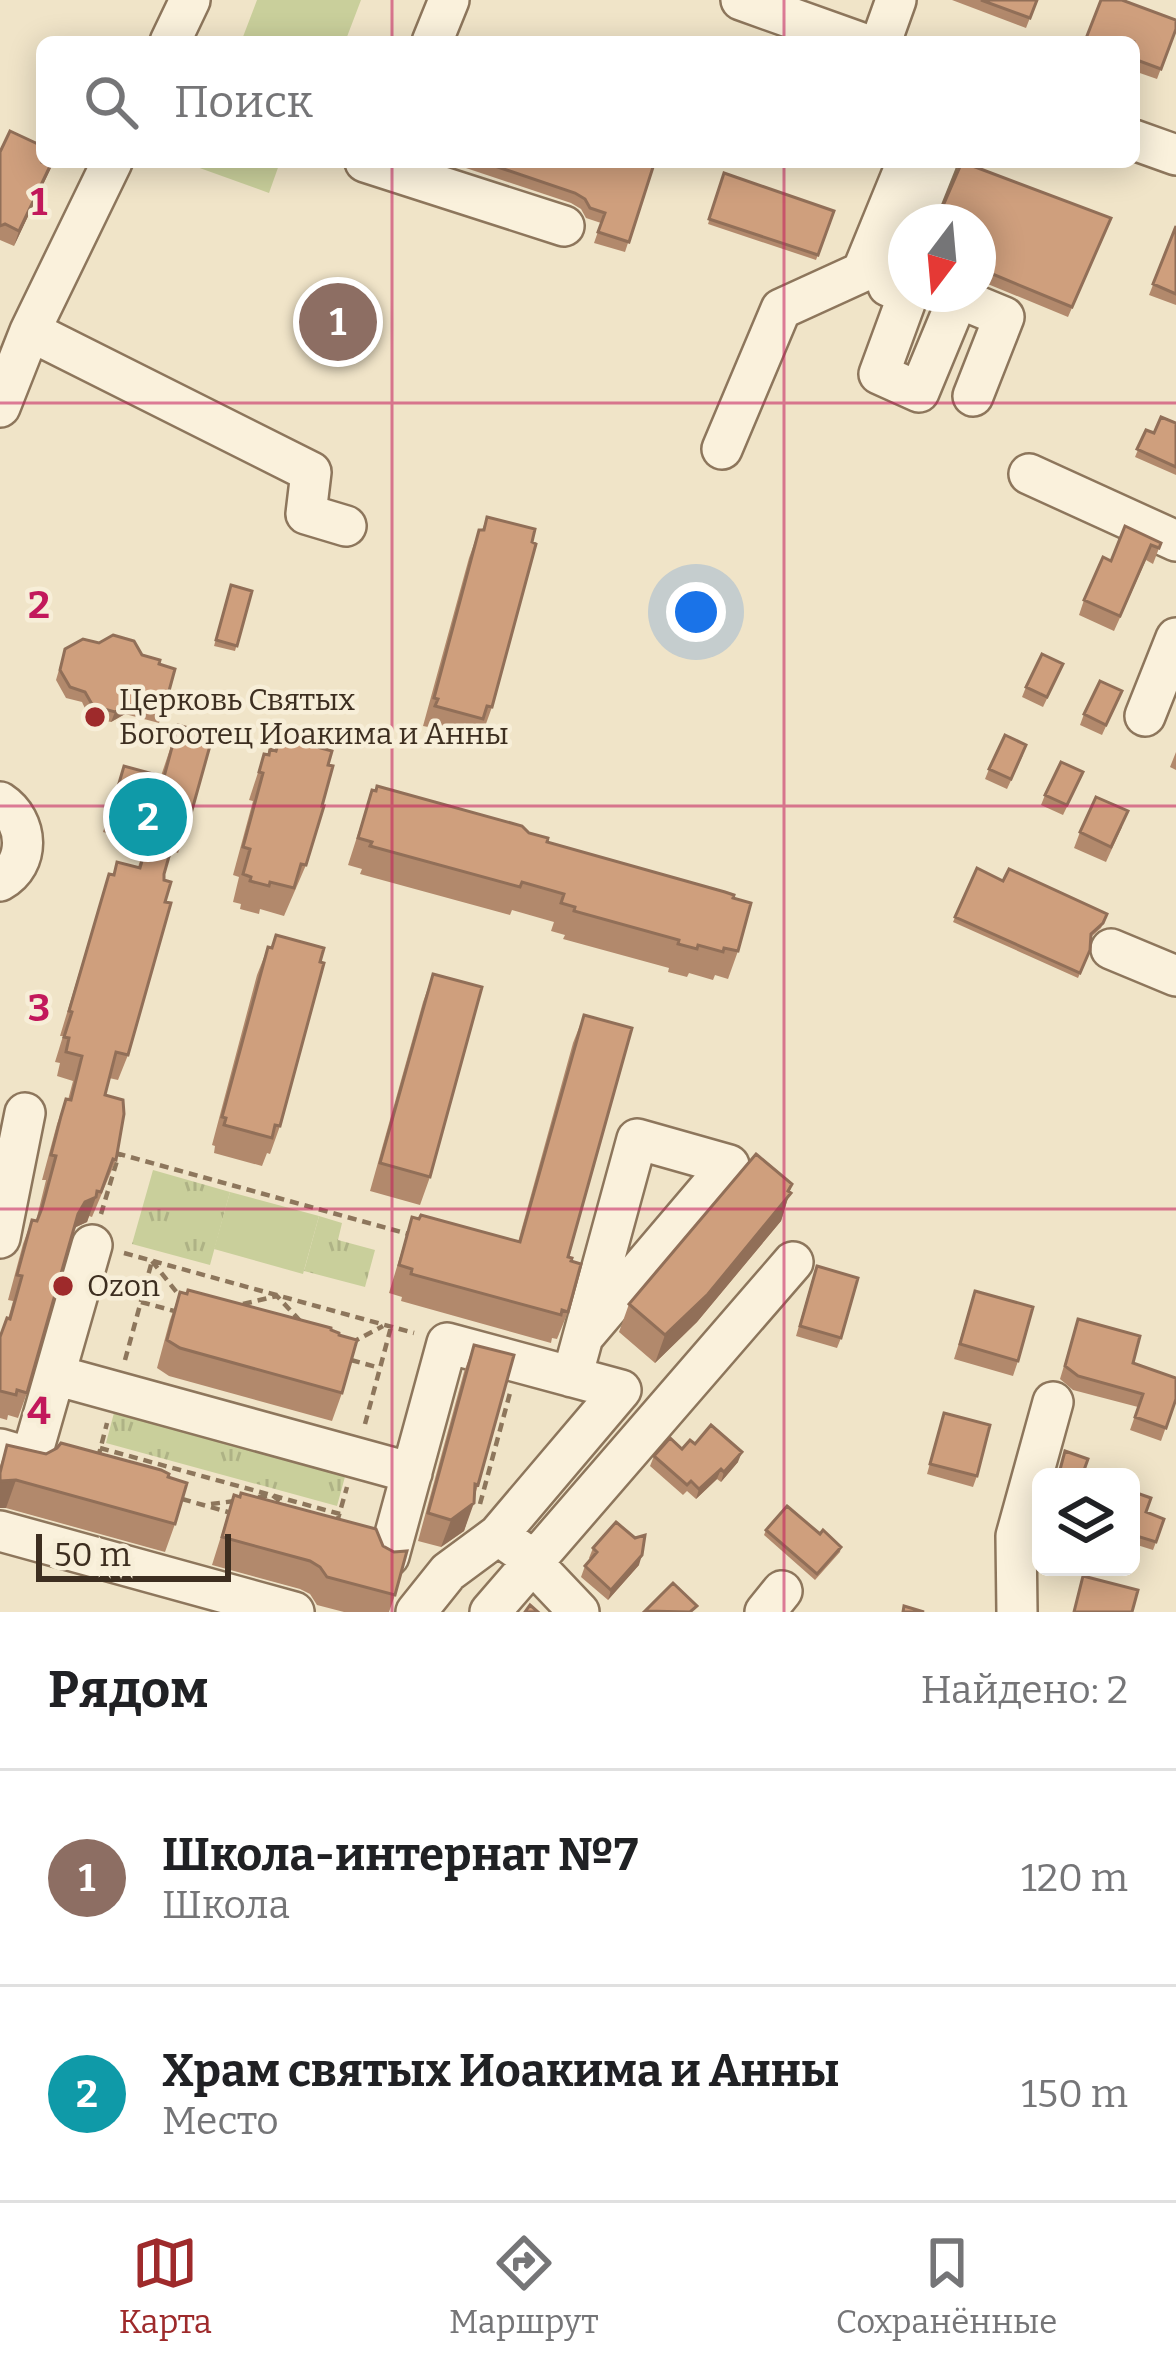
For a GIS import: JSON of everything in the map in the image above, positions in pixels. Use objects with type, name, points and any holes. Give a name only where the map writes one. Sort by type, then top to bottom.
[{"type":"street","points":[[173,36],[190,0]]},
{"type":"street","points":[[434,36],[448,0]]},
{"type":"street","points":[[741,0],[842,36]]},
{"type":"street","points":[[883,36],[896,0]]},
{"type":"street","points":[[1140,142],[1176,154]]},
{"type":"street","points":[[0,407],[30,332],[109,168]]},
{"type":"street","points":[[383,168],[565,226]]},
{"type":"street","points":[[722,449],[781,309],[862,272],[905,168]]},
{"type":"street","points":[[920,204],[936,168]]},
{"type":"street","points":[[902,312],[879,374],[919,392],[952,312]]},
{"type":"street","points":[[973,396],[1004,317],[992,312]]},
{"type":"street","points":[[30,332],[311,472],[307,514],[346,526]]},
{"type":"street","points":[[1029,474],[1176,541]]},
{"type":"street","points":[[1145,716],[1176,638]]},
{"type":"street","points":[[0,802],[19,822],[23,835],[18,864],[8,878],[0,880]]},
{"type":"street","points":[[1111,949],[1176,976]]},
{"type":"street","points":[[0,1238],[25,1113]]},
{"type":"street","points":[[572,1377],[583,1336],[637,1139],[729,1165],[583,1336]]},
{"type":"street","points":[[0,1449],[31,1458],[92,1245]]},
{"type":"street","points":[[490,1612],[793,1262]]},
{"type":"street","points":[[389,1556],[447,1343],[621,1390],[498,1535],[448,1572],[416,1612]]},
{"type":"street","points":[[55,1375],[412,1473]]},
{"type":"street","points":[[1017,1612],[1016,1536],[1053,1402]]},
{"type":"street","points":[[0,1531],[293,1612]]},
{"type":"street","points":[[498,1535],[522,1552],[579,1612]]},
{"type":"path","points":[[415,1235],[119,1154],[92,1245],[447,1343]]},
{"type":"path","points":[[152,1261],[181,1298]]},
{"type":"path","points":[[236,1306],[277,1296]]},
{"type":"path","points":[[277,1296],[304,1325]]},
{"type":"path","points":[[140,1302],[195,1317]]},
{"type":"path","points":[[348,1344],[385,1325]]},
{"type":"path","points":[[346,1359],[380,1368]]},
{"type":"path","points":[[464,1562],[519,1362]]},
{"type":"path","points":[[100,1448],[340,1514]]},
{"type":"path","points":[[127,1465],[148,1461],[166,1475]]},
{"type":"path","points":[[180,1489],[194,1503]]},
{"type":"path","points":[[205,1505],[272,1495],[287,1507]]},
{"type":"path","points":[[174,1497],[226,1511]]},
{"type":"green space","points":[[257,0],[361,0],[347,36],[243,36]]},
{"type":"green space","points":[[200,168],[278,168],[269,193]]},
{"type":"green space","points":[[153,1170],[230,1192],[210,1265],[132,1244]]},
{"type":"green space","points":[[230,1192],[319,1216],[303,1274],[214,1249]]},
{"type":"green space","points":[[319,1216],[342,1223],[338,1240],[375,1250],[365,1287],[304,1271]]},
{"type":"green space","points":[[115,1409],[346,1473],[337,1506],[106,1443]]},
{"type":"building","points":[[981,0],[1037,0],[1030,18]]},
{"type":"building","points":[[1101,0],[1122,0],[1176,20],[1161,69],[1140,61],[1140,36],[1087,36]]},
{"type":"building","points":[[10,131],[36,143],[36,168],[49,168],[19,231],[0,226],[0,152]]},
{"type":"building","points":[[501,168],[653,168],[629,242],[598,232],[605,213],[590,208],[575,193]]},
{"type":"building","points":[[959,168],[978,168],[1111,218],[1072,307],[996,275],[996,204],[944,204]]},
{"type":"building","points":[[724,173],[834,211],[818,255],[709,219]]},
{"type":"building","points":[[1176,226],[1176,294],[1153,284]]},
{"type":"building","points":[[1161,417],[1176,423],[1176,467],[1137,449],[1146,430],[1154,433]]},
{"type":"building","points":[[487,517],[535,529],[532,542],[536,544],[492,707],[487,706],[483,719],[435,706],[438,699],[434,698],[479,530],[484,530]]},
{"type":"building","points":[[1125,526],[1161,543],[1159,548],[1151,545],[1120,616],[1084,600],[1103,557],[1111,561]]},
{"type":"building","points":[[231,585],[252,591],[237,646],[216,640]]},
{"type":"building","points":[[113,635],[134,641],[142,655],[175,669],[163,713],[128,704],[115,712],[93,706],[85,692],[70,687],[60,670],[65,649],[83,639],[99,643]]},
{"type":"building","points":[[1042,654],[1063,664],[1047,697],[1026,687]]},
{"type":"building","points":[[1100,681],[1122,691],[1106,725],[1084,714]]},
{"type":"building","points":[[178,725],[213,735],[187,828],[178,825],[164,874],[164,880],[171,882],[165,902],[171,903],[128,1055],[116,1052],[105,1095],[123,1100],[116,1160],[101,1192],[85,1202],[78,1214],[27,1393],[0,1391],[0,1337],[10,1319],[32,1220],[37,1221],[42,1208],[61,1116],[66,1099],[71,1100],[82,1056],[66,1052],[69,1011],[109,874],[114,875],[117,862],[140,868],[151,830],[140,827],[144,816],[112,807],[124,766],[164,777]]},
{"type":"building","points":[[1005,735],[1026,745],[1011,779],[989,769]]},
{"type":"building","points":[[280,737],[332,751],[324,806],[294,888],[250,881],[243,874],[250,849],[243,847],[263,773],[259,772],[264,754],[276,751]]},
{"type":"building","points":[[1061,762],[1083,772],[1067,805],[1045,795]]},
{"type":"building","points":[[377,786],[522,826],[548,838],[547,842],[734,895],[751,903],[738,951],[678,944],[679,940],[574,911],[575,907],[561,903],[564,894],[522,882],[520,887],[370,846],[372,842],[358,838]]},
{"type":"building","points":[[1096,797],[1128,811],[1111,847],[1080,832]]},
{"type":"building","points":[[977,868],[1003,881],[1009,869],[1107,914],[1091,934],[1080,973],[955,917]]},
{"type":"building","points":[[276,935],[324,948],[320,962],[324,963],[280,1126],[275,1125],[272,1138],[224,1125],[226,1118],[222,1117],[268,947],[272,948]]},
{"type":"building","points":[[433,974],[482,987],[430,1177],[380,1163]]},
{"type":"building","points":[[584,1015],[632,1028],[568,1257],[581,1264],[568,1312],[562,1310],[561,1315],[411,1274],[412,1269],[399,1265],[412,1217],[421,1215],[520,1242]]},
{"type":"building","points":[[756,1154],[792,1184],[791,1193],[708,1294],[665,1335],[629,1304]]},
{"type":"building","points":[[817,1266],[858,1278],[841,1338],[800,1326]]},
{"type":"building","points":[[188,1290],[331,1328],[357,1340],[342,1393],[180,1348],[167,1340],[180,1292],[187,1294]]},
{"type":"building","points":[[975,1291],[1033,1307],[1018,1361],[960,1344]]},
{"type":"building","points":[[1078,1319],[1140,1336],[1133,1363],[1176,1378],[1176,1399],[1166,1428],[1135,1417],[1143,1394],[1078,1376],[1065,1366]]},
{"type":"building","points":[[474,1345],[514,1355],[475,1484],[474,1503],[451,1520],[428,1513]]},
{"type":"building","points":[[944,1413],[990,1425],[977,1476],[930,1464]]},
{"type":"building","points":[[711,1425],[742,1452],[699,1489],[691,1481],[687,1485],[654,1456],[670,1438],[682,1449],[690,1440],[695,1444]]},
{"type":"building","points":[[61,1443],[161,1470],[187,1483],[175,1524],[16,1480],[0,1481],[7,1445],[46,1454]]},
{"type":"building","points":[[1065,1451],[1088,1459],[1085,1468],[1060,1468]]},
{"type":"building","points":[[1140,1494],[1151,1498],[1146,1512],[1164,1519],[1156,1542],[1140,1537]]},
{"type":"building","points":[[234,1495],[376,1529],[383,1546],[394,1552],[407,1551],[395,1595],[327,1577],[310,1561],[222,1537]]},
{"type":"building","points":[[787,1506],[841,1547],[817,1574],[766,1530]]},
{"type":"building","points":[[616,1522],[635,1538],[645,1535],[642,1555],[611,1590],[585,1566],[597,1552],[593,1548]]},
{"type":"building","points":[[1083,1576],[1138,1590],[1132,1612],[1074,1612]]},
{"type":"building","points":[[673,1583],[697,1606],[690,1612],[645,1611]]},
{"type":"place","name":"Школа-интернат №7","points":[[338,322]]},
{"type":"place","name":"Церковь Святых Богоотец Иоакима и Анны","points":[[95,717]]},
{"type":"place","name":"Храм святых Иоакима и Анны","points":[[148,817]]},
{"type":"place","name":"Ozon","points":[[63,1286]]}]
